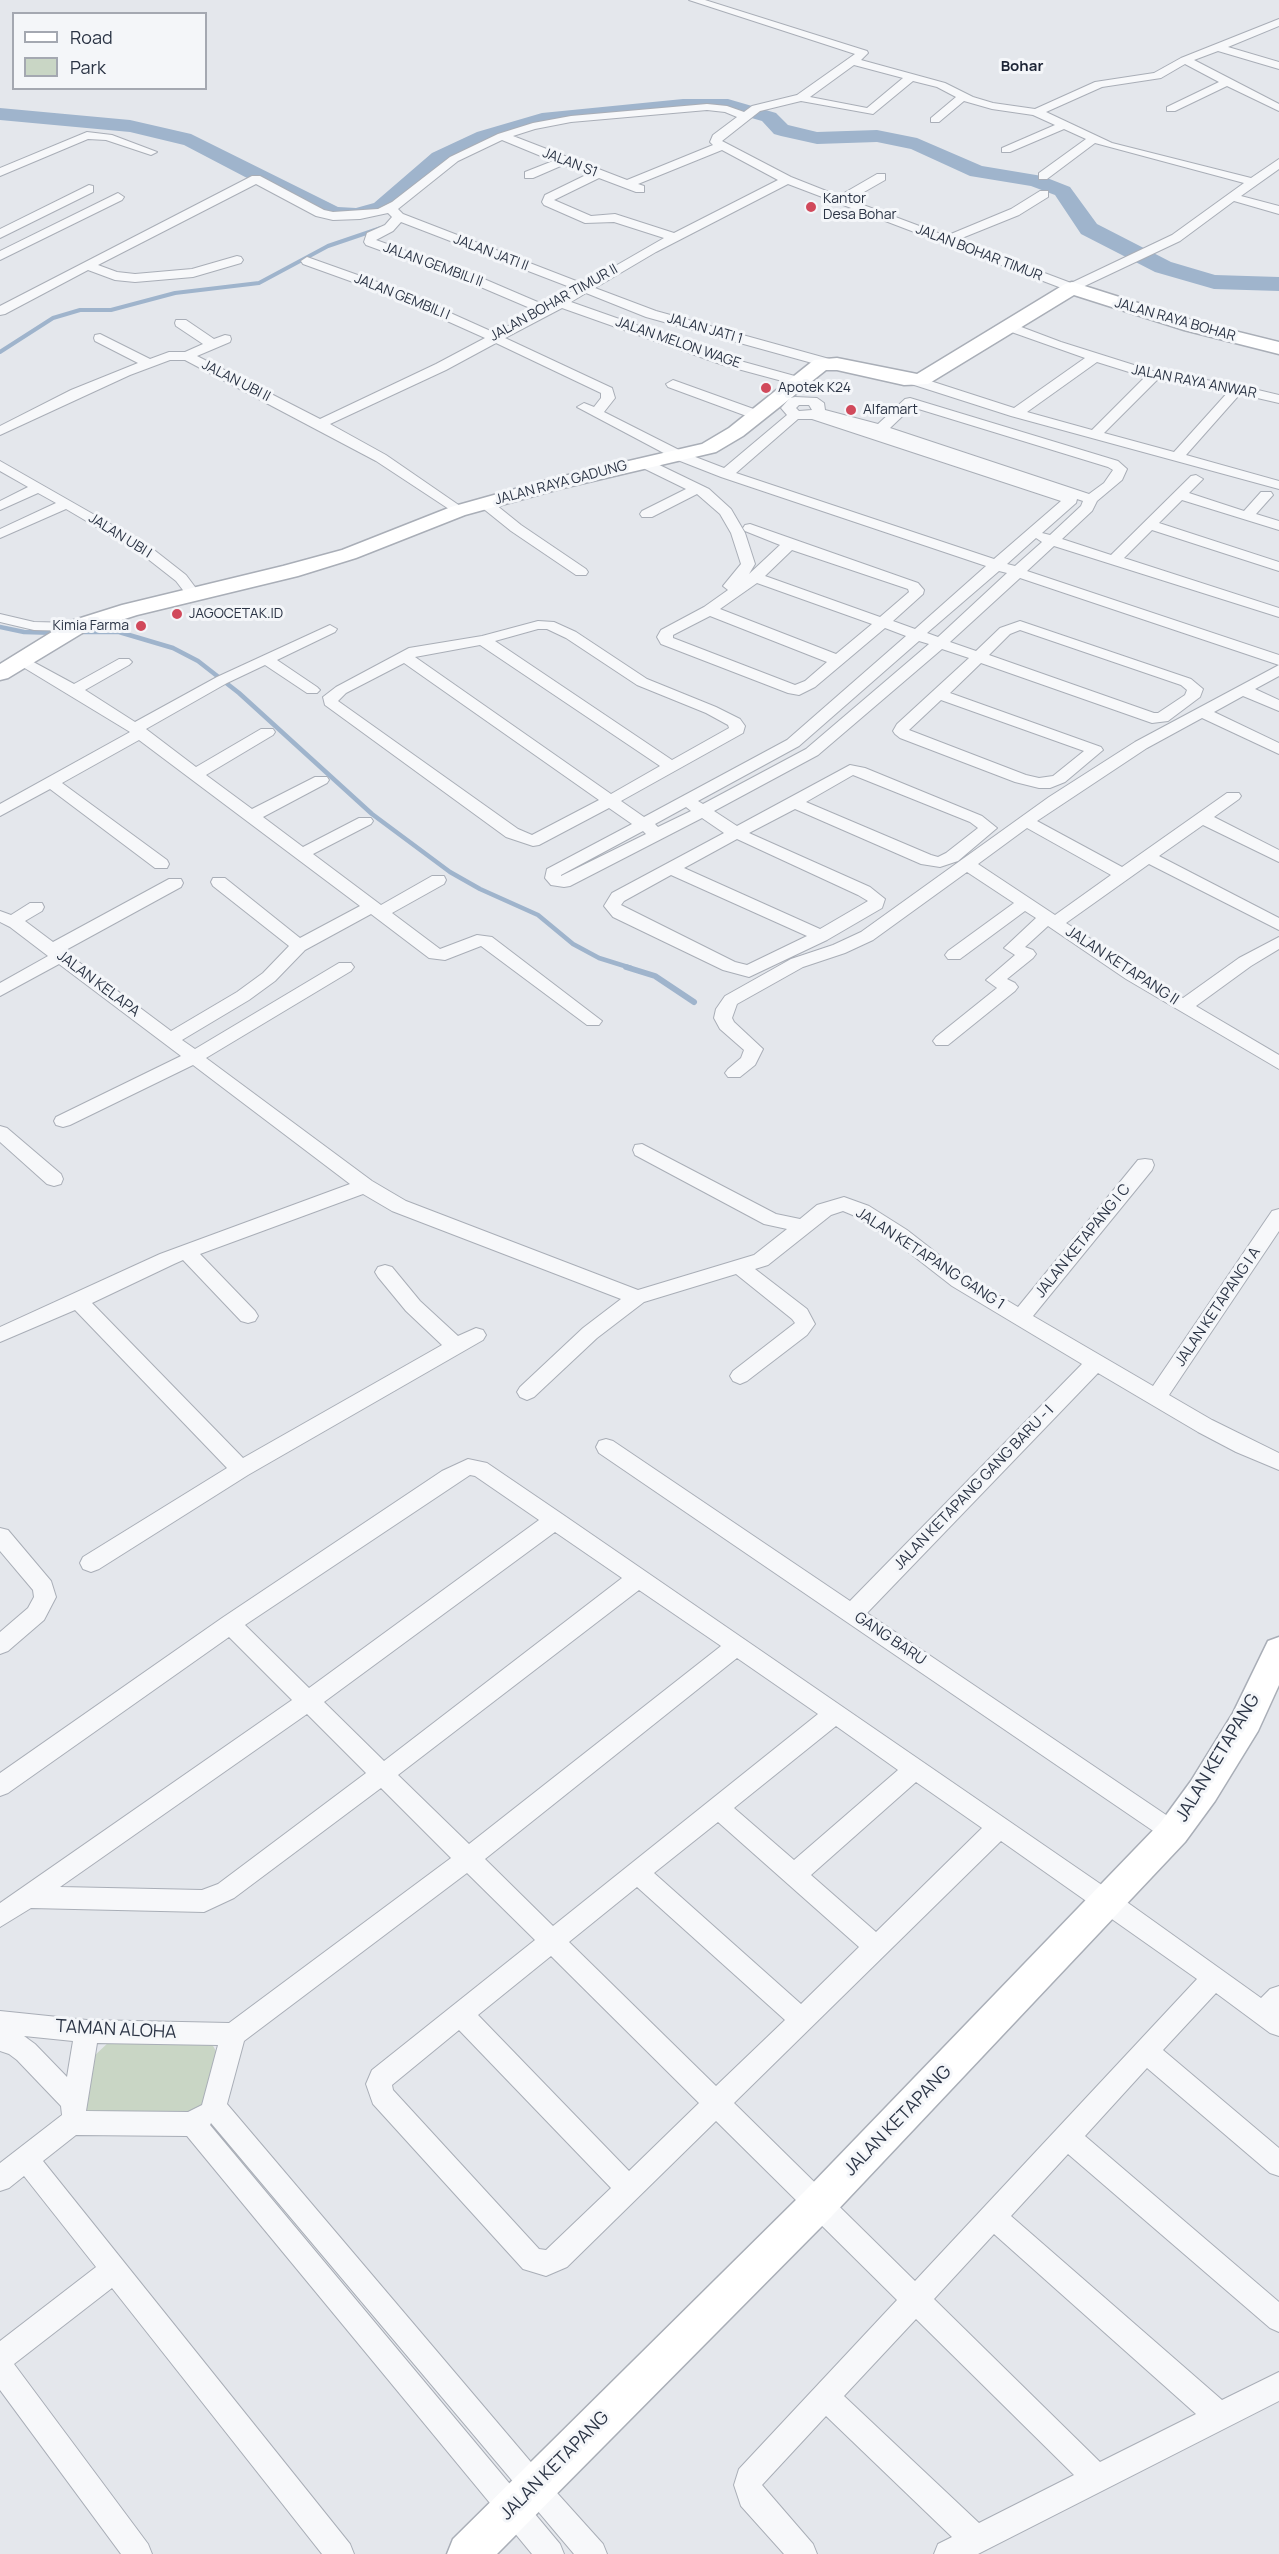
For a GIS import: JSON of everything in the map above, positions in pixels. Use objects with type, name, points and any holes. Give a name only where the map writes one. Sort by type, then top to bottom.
[{"type":"street","points":[[694,0],[941,85],[963,96],[1008,110],[1036,112],[1093,139],[1120,148],[1253,182]]},
{"type":"street","points":[[1036,112],[1061,103],[1096,85],[1151,77],[1185,60],[1279,22]]},
{"type":"street","points":[[1218,47],[1279,66]]},
{"type":"street","points":[[721,146],[716,142],[716,138],[751,113],[801,98],[856,56]]},
{"type":"street","points":[[1185,60],[1279,108]]},
{"type":"street","points":[[801,98],[869,112],[912,76]]},
{"type":"street","points":[[1171,109],[1227,82]]},
{"type":"street","points":[[935,120],[963,96]]},
{"type":"street","points":[[0,312],[256,179],[326,215],[355,216],[389,211],[454,159],[502,136],[550,122],[687,109],[719,108],[751,113]]},
{"type":"street","points":[[1006,150],[1064,125]]},
{"type":"street","points":[[4,174],[78,137],[90,134],[128,143],[151,152]]},
{"type":"street","name":"JALAN S1","points":[[502,136],[634,186],[721,146]]},
{"type":"street","points":[[1043,176],[1093,139]]},
{"type":"street","name":"JALAN BOHAR TIMUR","points":[[721,146],[787,180],[1072,288]]},
{"type":"street","points":[[529,175],[563,161]]},
{"type":"street","points":[[913,380],[927,377],[1072,288],[1149,253],[1176,238],[1279,163]]},
{"type":"street","points":[[598,174],[549,198],[548,202],[589,220],[615,218],[674,237]]},
{"type":"street","points":[[840,200],[881,177]]},
{"type":"street","name":"JALAN BOHAR TIMUR II","points":[[320,424],[441,367],[495,336],[561,303],[674,237],[787,180]]},
{"type":"street","points":[[0,234],[89,189]]},
{"type":"street","points":[[945,241],[1015,212],[1044,194]]},
{"type":"street","points":[[0,255],[118,196]]},
{"type":"street","points":[[1232,197],[1279,210]]},
{"type":"street","name":"JALAN JATI II","points":[[389,211],[583,289]]},
{"type":"street","name":"JALAN GEMBILI II","points":[[389,211],[389,228],[371,236],[370,242],[480,282],[546,310]]},
{"type":"street","points":[[88,266],[115,276],[135,278],[193,273],[237,260]]},
{"type":"street","name":"JALAN GEMBILI I","points":[[307,261],[393,292],[495,336],[607,392],[608,398],[590,410],[680,456]]},
{"type":"street","name":"JALAN RAYA BOHAR","points":[[1072,288],[1181,324],[1279,348]]},
{"type":"street","name":"JALAN JATI 1","points":[[583,289],[699,329],[828,363]]},
{"type":"street","name":"JALAN MELON WAGE","points":[[561,303],[728,362],[797,381]]},
{"type":"street","points":[[0,431],[76,393],[148,363],[182,356],[219,341],[181,323]]},
{"type":"street","name":"JALAN RAYA ANWAR","points":[[1008,326],[1094,358],[1154,376],[1210,387],[1237,389],[1279,399]]},
{"type":"street","points":[[99,338],[148,363]]},
{"type":"street","points":[[166,343],[182,356]]},
{"type":"street","name":"JALAN UBI II","points":[[182,356],[320,424],[381,458],[458,511]]},
{"type":"street","points":[[1016,413],[1094,358]]},
{"type":"street","points":[[828,363],[913,380],[1016,413],[1273,484],[1246,516]]},
{"type":"street","name":"JALAN RAYA GADUNG","points":[[0,673],[64,634],[130,610],[291,571],[349,554],[458,511],[485,503],[642,462],[680,456],[709,448],[757,416],[786,407],[797,381],[815,367],[828,363]]},
{"type":"street","points":[[1094,435],[1154,376]]},
{"type":"street","points":[[673,384],[757,416]]},
{"type":"street","points":[[1176,458],[1237,389]]},
{"type":"street","points":[[651,829],[564,882],[553,878],[553,873],[812,752],[940,643],[1087,508],[1091,499],[1117,477],[1120,469],[1113,464],[910,402],[878,432]]},
{"type":"street","points":[[726,474],[786,407],[816,413],[1091,499]]},
{"type":"street","points":[[680,456],[726,474],[996,566],[1279,660]]},
{"type":"street","points":[[642,462],[697,489],[726,512],[738,533],[748,564],[741,576],[713,604]]},
{"type":"street","points":[[0,465],[38,488]]},
{"type":"street","points":[[694,807],[793,743],[1034,534],[1070,499],[979,465]]},
{"type":"street","points":[[1114,560],[1196,479]]},
{"type":"street","points":[[0,506],[38,488]]},
{"type":"street","name":"JALAN UBI I","points":[[38,488],[144,549],[181,578],[194,595]]},
{"type":"street","points":[[647,514],[697,489]]},
{"type":"street","points":[[1180,495],[1279,526]]},
{"type":"street","points":[[485,503],[581,572]]},
{"type":"street","points":[[0,534],[66,504]]},
{"type":"street","points":[[1150,525],[1279,567]]},
{"type":"street","points":[[750,528],[913,586],[917,590],[916,594],[810,684],[799,690],[793,690],[666,642],[666,633],[755,577],[790,544]]},
{"type":"street","points":[[1034,534],[1279,613]]},
{"type":"street","points":[[755,577],[979,657],[1156,719],[1192,698],[1194,689],[1186,682],[1020,626],[1005,631],[979,657],[903,727],[901,731],[902,734],[1021,779],[1050,783],[1059,779],[1095,751],[1086,745],[939,694]]},
{"type":"street","points":[[713,604],[837,660]]},
{"type":"street","points":[[0,618],[64,634]]},
{"type":"street","points":[[538,625],[549,625],[571,635],[642,682],[711,710],[734,722],[737,730],[539,839],[523,839],[330,702],[331,697],[341,690],[404,656],[427,648],[483,640],[538,625]]},
{"type":"street","points":[[0,811],[52,783],[222,680],[330,629]]},
{"type":"street","points":[[483,640],[672,767]]},
{"type":"street","points":[[404,656],[651,829]]},
{"type":"street","points":[[266,659],[312,690]]},
{"type":"street","points":[[21,661],[74,690],[138,731],[194,776],[435,954],[441,955],[477,940],[486,941],[593,1021]]},
{"type":"street","points":[[74,690],[124,662]]},
{"type":"street","points":[[734,1073],[749,1061],[754,1049],[726,1025],[723,1018],[728,1004],[753,986],[797,963],[839,949],[867,936],[1055,800],[1141,745],[1279,670]]},
{"type":"street","points":[[855,688],[877,696]]},
{"type":"street","points":[[1244,690],[1279,706]]},
{"type":"street","points":[[1202,712],[1279,749]]},
{"type":"street","points":[[194,776],[267,732]]},
{"type":"street","points":[[793,743],[812,752]]},
{"type":"street","points":[[694,807],[736,833],[877,899],[876,904],[820,936],[748,971],[729,966],[619,913],[612,906],[618,897],[736,833],[794,803],[845,771],[854,770],[976,819],[989,828],[952,857],[940,862],[927,860],[794,803]]},
{"type":"street","points":[[250,817],[321,780]]},
{"type":"street","points":[[52,783],[161,864]]},
{"type":"street","points":[[942,1041],[1009,987],[995,980],[1027,954],[1013,948],[1123,875],[1233,796]]},
{"type":"street","points":[[1201,817],[1279,857]]},
{"type":"street","points":[[302,854],[364,821]]},
{"type":"street","points":[[1026,821],[1123,875]]},
{"type":"street","points":[[1148,857],[1279,925]]},
{"type":"street","name":"JALAN KETAPANG II","points":[[967,864],[1184,1006],[1279,1063]]},
{"type":"street","points":[[672,869],[820,936]]},
{"type":"street","points":[[170,1039],[243,996],[285,962],[299,946],[438,880]]},
{"type":"street","points":[[219,882],[299,946]]},
{"type":"street","points":[[0,990],[57,953],[175,883]]},
{"type":"street","points":[[954,955],[1025,903]]},
{"type":"street","points":[[6,919],[36,907]]},
{"type":"street","name":"JALAN KELAPA","points":[[6,919],[57,953],[365,1186],[409,1210],[637,1296]]},
{"type":"street","points":[[1184,1006],[1245,962],[1279,942]]},
{"type":"street","points":[[63,1121],[194,1057],[345,967]]},
{"type":"street","points":[[0,1132],[54,1179]]},
{"type":"street","points":[[642,1150],[771,1219],[801,1226]]},
{"type":"street","name":"JALAN KETAPANG I C","points":[[1020,1318],[1145,1165]]},
{"type":"street","points":[[0,1335],[187,1251],[365,1186]]},
{"type":"street","name":"JALAN KETAPANG GANG 1","points":[[637,1296],[760,1260],[787,1241],[801,1226],[832,1206],[844,1204],[862,1211],[900,1235],[959,1281],[1020,1318],[1242,1446],[1279,1462]]},
{"type":"street","name":"JALAN KETAPANG I A","points":[[1157,1397],[1279,1216]]},
{"type":"street","points":[[187,1251],[248,1316]]},
{"type":"street","points":[[740,1267],[800,1314],[804,1323],[800,1330],[740,1376]]},
{"type":"street","points":[[385,1272],[413,1306],[456,1346]]},
{"type":"street","points":[[526,1392],[590,1333],[637,1296]]},
{"type":"street","points":[[78,1301],[241,1469]]},
{"type":"street","points":[[91,1563],[241,1469],[476,1335]]},
{"type":"street","name":"JALAN KETAPANG GANG BARU - I","points":[[852,1614],[1096,1362]]},
{"type":"street","name":"GANG BARU","points":[[606,1447],[1173,1832]]},
{"type":"street","points":[[0,1786],[230,1624],[468,1467],[480,1469],[1215,1977],[1274,2011]]},
{"type":"street","points":[[0,1916],[308,1701],[555,1520]]},
{"type":"street","points":[[0,1536],[43,1587],[45,1598],[36,1614],[0,1645]]},
{"type":"street","points":[[26,1897],[204,1901],[226,1891],[383,1774],[638,1578]]},
{"type":"street","points":[[230,1624],[1096,2478]]},
{"type":"street","points":[[193,2124],[214,2107],[233,2034],[469,1858],[737,1646]]},
{"type":"street","name":"JALAN KETAPANG","points":[[468,2554],[818,2204],[1173,1832],[1203,1791],[1245,1721],[1279,1650]]},
{"type":"street","points":[[835,1714],[381,2078],[382,2096],[532,2260],[539,2264],[551,2262],[999,1827]]},
{"type":"street","points":[[794,1875],[915,1769]]},
{"type":"street","points":[[718,1808],[876,1947]]},
{"type":"street","points":[[638,1873],[801,2019]]},
{"type":"street","points":[[803,2554],[752,2496],[748,2485],[754,2472],[1215,1977]]},
{"type":"street","points":[[460,2014],[628,2188]]},
{"type":"street","name":"TAMAN ALOHA","points":[[0,2022],[87,2031],[233,2034]]},
{"type":"street","points":[[0,2179],[26,2159],[73,2113],[87,2031]]},
{"type":"street","points":[[0,2040],[16,2044],[26,2052],[73,2113],[193,2124],[523,2498],[593,2554]]},
{"type":"street","points":[[1146,2051],[1279,2164]]},
{"type":"street","points":[[214,2107],[523,2498],[550,2554]]},
{"type":"street","points":[[1066,2136],[1279,2319]]},
{"type":"street","points":[[26,2159],[340,2554]]},
{"type":"street","points":[[992,2216],[1219,2416]]},
{"type":"street","points":[[0,2358],[113,2270]]},
{"type":"street","points":[[0,2367],[138,2554]]},
{"type":"street","points":[[948,2554],[1279,2386]]},
{"type":"street","points":[[825,2397],[976,2540]]},
{"type":"green space","points":[[209,2039],[220,2058],[210,2103],[181,2117],[80,2112],[92,2058],[111,2040]]},
{"type":"waterway","points":[[0,114],[130,126],[191,140],[320,207],[334,213],[356,214],[381,208],[439,157],[484,136],[542,119],[683,105],[728,105],[769,117],[781,130],[817,138],[877,136],[917,144],[977,172],[1035,180],[1063,191],[1089,229],[1163,267],[1214,282],[1279,284]]},
{"type":"waterway","points":[[0,352],[53,318],[80,310],[111,310],[175,293],[259,283],[328,246],[381,228]]},
{"type":"waterway","points":[[0,627],[24,632],[58,633]]},
{"type":"waterway","points":[[77,632],[119,632],[173,648],[198,661],[239,693],[372,814],[450,872],[480,889],[538,915],[573,944],[599,958],[631,968]]},
{"type":"waterway","points":[[626,967],[655,976],[694,1002]]},
{"type":"place","name":"Kantor Desa Bohar","points":[[811,207]]},
{"type":"place","name":"Apotek K24","points":[[766,388]]},
{"type":"place","name":"Alfamart","points":[[851,410]]},
{"type":"place","name":"JAGOCETAK.ID","points":[[177,614]]},
{"type":"place","name":"Kimia Farma","points":[[141,626]]},
{"type":"district","name":"Bohar","points":[[1022,67]]}]
